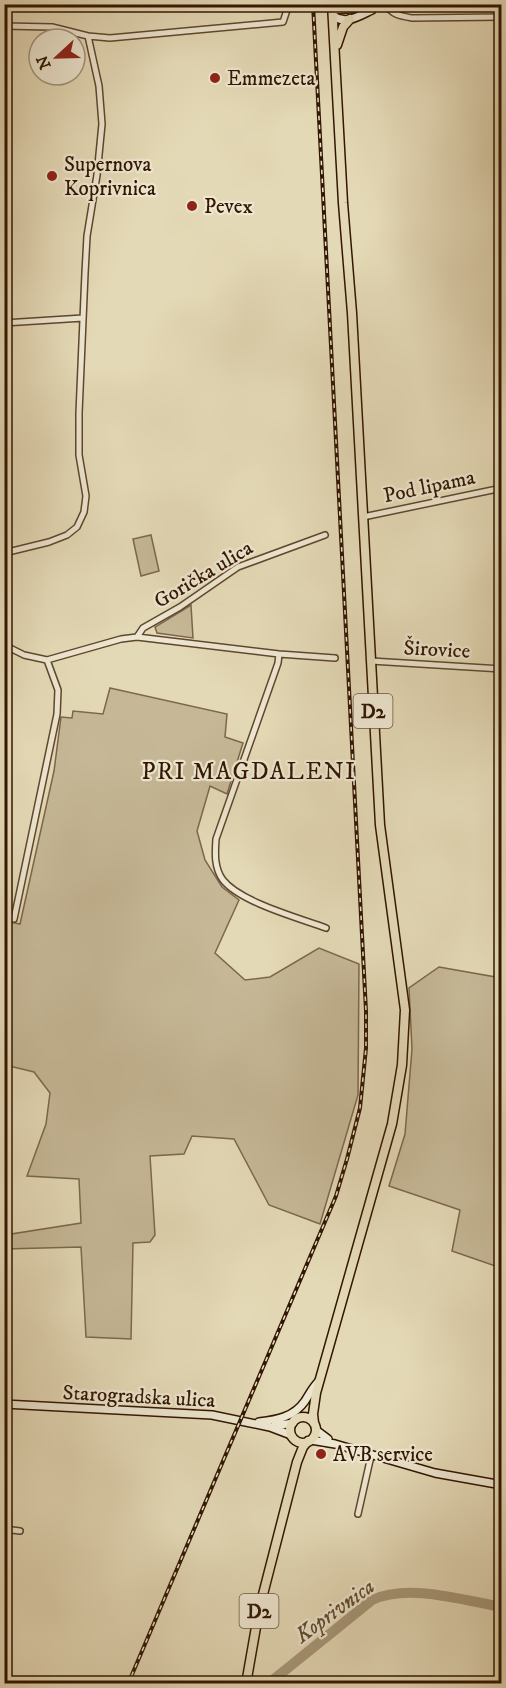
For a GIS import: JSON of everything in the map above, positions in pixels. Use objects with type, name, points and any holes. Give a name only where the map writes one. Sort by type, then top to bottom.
[{"type":"main road","points":[[332,10],[387,5]]},
{"type":"main road","points":[[332,10],[342,20],[351,19],[377,7]]},
{"type":"main road","name":"D2","points":[[246,1683],[259,1610],[297,1462],[303,1447],[310,1441],[315,1426],[313,1414],[316,1393],[392,1124],[405,1039],[404,990],[387,889],[380,825],[353,324],[332,10]]},
{"type":"main road","points":[[335,63],[341,31],[351,19]]},
{"type":"main road","points":[[253,1423],[291,1415],[320,1381]]},
{"type":"main road","name":"D2","points":[[297,1462],[294,1437],[297,1420],[316,1393]]},
{"type":"main road","name":"Starogradska ulica","points":[[4,1404],[212,1415],[270,1427],[294,1437]]},
{"type":"main road","points":[[297,1420],[308,1418],[324,1437],[335,1444]]},
{"type":"main road","name":"Starogradska ulica","points":[[270,1427],[285,1426],[297,1420]]},
{"type":"main road","points":[[294,1437],[335,1444],[370,1456],[457,1478],[501,1485]]},
{"type":"street","points":[[4,27],[52,27],[88,36],[110,38],[283,22],[289,4]]},
{"type":"street","points":[[387,5],[390,12],[412,18],[501,17]]},
{"type":"street","points":[[4,553],[67,535],[77,527],[84,512],[86,496],[79,455],[83,318],[87,236],[97,175],[102,124],[99,86],[88,36]]},
{"type":"street","points":[[4,323],[83,318]]},
{"type":"street","name":"Pod lipama","points":[[363,517],[501,488]]},
{"type":"street","name":"Gorička ulica","points":[[137,637],[143,628],[180,607],[238,567],[325,535]]},
{"type":"street","name":"Gorička ulica","points":[[47,660],[121,639],[137,637],[279,654],[335,658]]},
{"type":"street","points":[[4,645],[24,655],[47,660],[58,690],[57,714],[14,919]]},
{"type":"street","points":[[279,654],[279,663],[216,839],[214,856],[224,881],[237,892],[256,902],[326,928]]},
{"type":"street","name":"Širovice","points":[[370,662],[501,669]]},
{"type":"street","points":[[358,1514],[370,1456]]},
{"type":"street","points":[[4,1529],[20,1531]]},
{"type":"shaded area","points":[[151,535],[159,571],[141,576],[133,539]]},
{"type":"shaded area","points":[[191,605],[193,638],[157,633],[155,627]]},
{"type":"shaded area","points":[[110,688],[227,714],[225,737],[243,743],[227,794],[210,786],[197,831],[205,860],[222,887],[239,900],[215,953],[245,980],[270,977],[319,948],[359,964],[358,1095],[320,1224],[269,1205],[234,1139],[192,1136],[184,1154],[150,1156],[155,1235],[150,1242],[133,1243],[131,1339],[86,1337],[81,1247],[4,1249],[5,1235],[81,1223],[79,1179],[27,1176],[46,1124],[50,1093],[34,1072],[5,1065],[5,921],[20,924],[54,771],[61,717],[72,718],[73,711],[103,714]]},
{"type":"shaded area","points":[[439,967],[501,978],[501,1268],[452,1251],[460,1210],[389,1186],[405,1134],[412,1049],[409,988]]},
{"type":"waterway","name":"Koprivnica","points":[[268,1684],[372,1600],[386,1595],[436,1594],[502,1607]]},
{"type":"railway","points":[[128,1684],[336,1196],[360,1108],[366,1048],[366,1011],[313,4]]},
{"type":"place","name":"Emmezeta","points":[[215,78]]},
{"type":"place","name":"Supernova Koprivnica","points":[[52,176]]},
{"type":"place","name":"Pevex","points":[[192,206]]},
{"type":"place","name":"AVB service","points":[[321,1454]]},
{"type":"district","name":"PRI MAGDALENI","points":[[249,771]]}]
